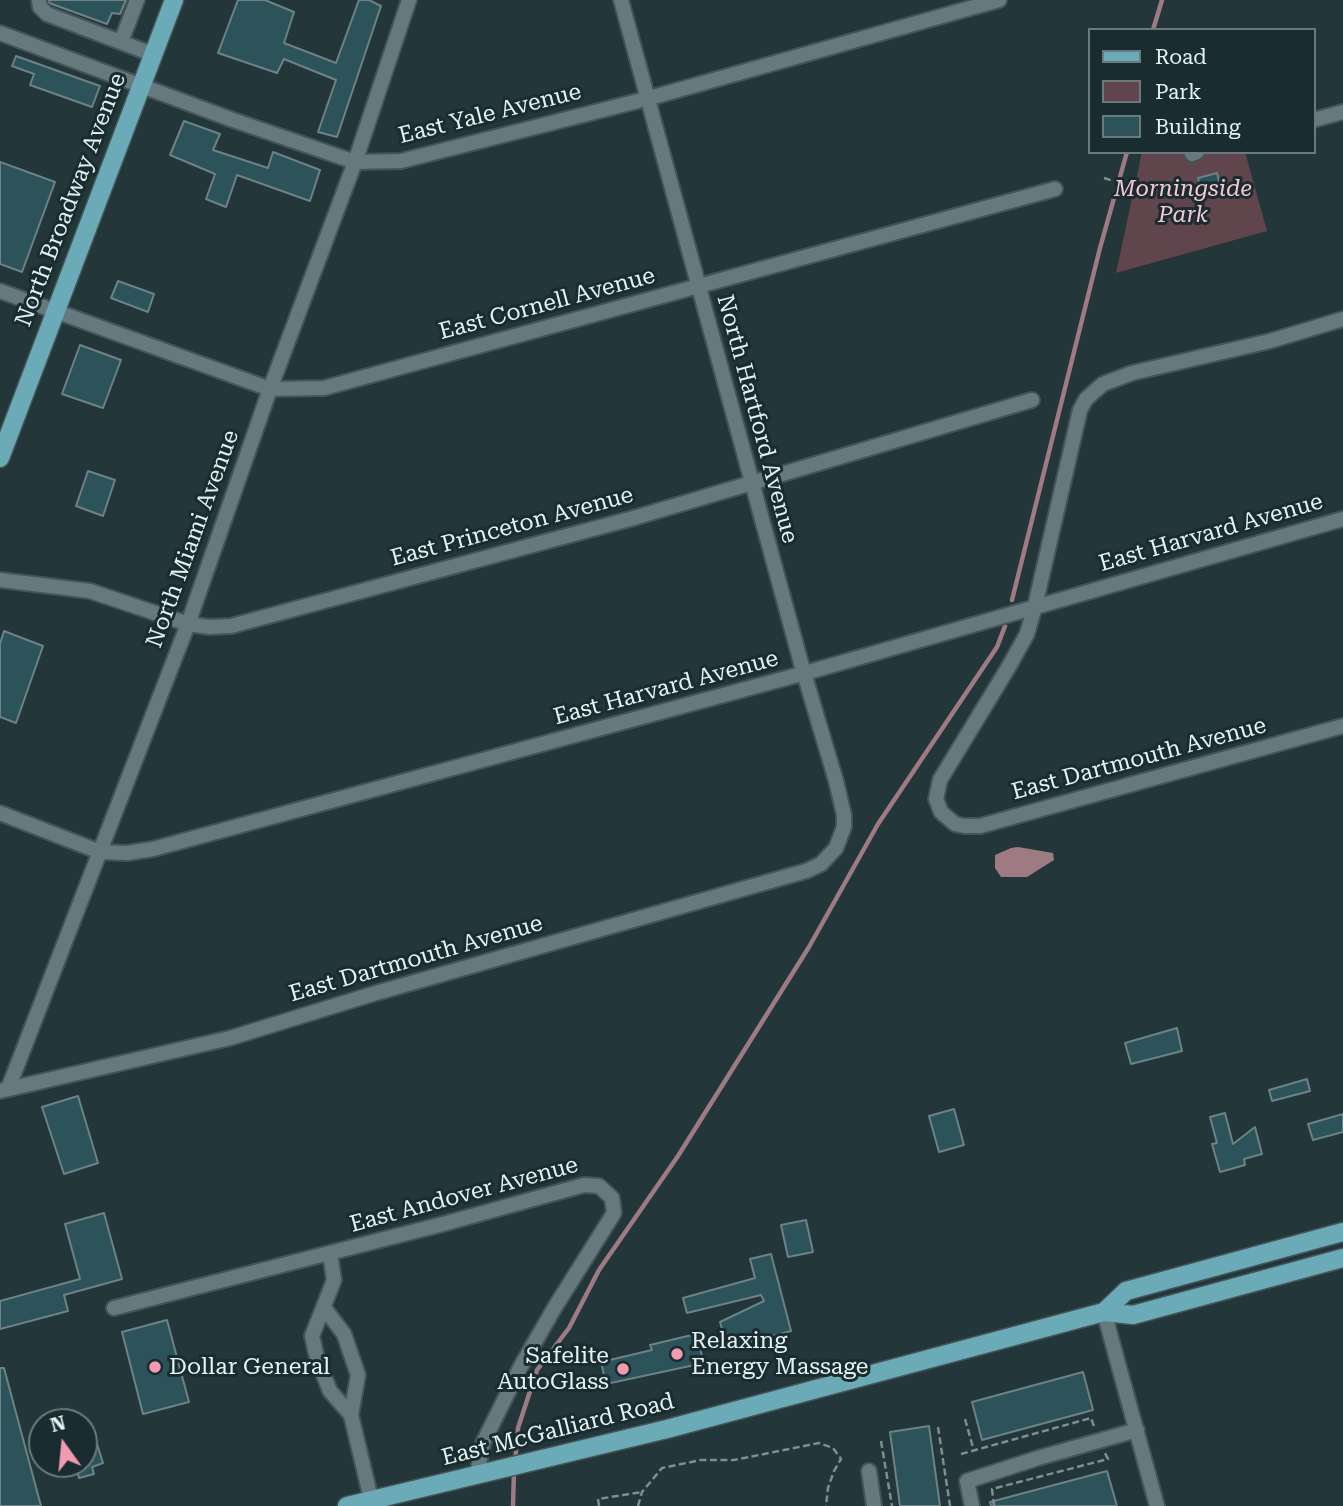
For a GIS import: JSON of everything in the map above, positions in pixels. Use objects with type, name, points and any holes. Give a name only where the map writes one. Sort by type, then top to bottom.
[{"type":"main road","name":"North Broadway Avenue","points":[[0,458],[174,0]]},
{"type":"main road","name":"East McGalliard Road","points":[[1104,1312],[1126,1292],[1343,1231]]},
{"type":"main road","name":"East McGalliard Road","points":[[347,1506],[679,1426],[1104,1312],[1133,1315],[1343,1258]]},
{"type":"street","points":[[121,42],[137,0]]},
{"type":"street","name":"North Miami Avenue","points":[[4,1090],[188,624],[270,389],[355,162],[409,0]]},
{"type":"street","name":"North Hartford Avenue","points":[[621,0],[697,287],[844,815],[844,827],[836,848]]},
{"type":"street","name":"East Yale Avenue","points":[[0,33],[233,120],[355,162],[401,161],[646,99],[999,0]]},
{"type":"street","points":[[34,1],[47,14],[152,54]]},
{"type":"street","points":[[1315,119],[1343,112]]},
{"type":"street","name":"East Cornell Avenue","points":[[0,291],[270,389],[324,388],[1055,189]]},
{"type":"street","points":[[1035,607],[1080,410],[1089,395],[1103,384],[1132,373],[1270,341],[1343,319]]},
{"type":"street","name":"East Princeton Avenue","points":[[0,580],[90,591],[188,624],[220,627],[272,616],[752,484],[1032,400]]},
{"type":"street","name":"East Harvard Avenue","points":[[0,813],[100,852],[127,853],[153,849],[805,673],[1343,520]]},
{"type":"street","name":"East Dartmouth Avenue","points":[[1035,607],[1027,634],[940,780],[936,799],[941,812],[964,827],[980,826],[1343,726]]},
{"type":"street","name":"East Dartmouth Avenue","points":[[4,1090],[230,1038],[402,985],[806,871],[821,864],[836,848]]},
{"type":"street","name":"East Andover Avenue","points":[[114,1308],[584,1185],[599,1186],[612,1198],[615,1208],[611,1222],[555,1307],[521,1366],[483,1443],[486,1473]]},
{"type":"street","name":"East Andover Avenue","points":[[330,1253],[334,1280],[312,1336],[330,1391],[351,1415]]},
{"type":"street","name":"East Andover Avenue","points":[[324,1309],[344,1334],[358,1375],[351,1415],[371,1499]]},
{"type":"street","points":[[1104,1312],[1157,1506]]},
{"type":"street","points":[[972,1506],[967,1481],[1137,1430]]},
{"type":"street","points":[[869,1471],[874,1506]]},
{"type":"path","points":[[1104,178],[1132,187]]},
{"type":"path","points":[[961,1454],[1091,1418],[1096,1432]]},
{"type":"path","points":[[965,1419],[974,1451]]},
{"type":"path","points":[[938,1427],[950,1506]]},
{"type":"path","points":[[881,1441],[892,1506]]},
{"type":"path","points":[[638,1506],[642,1492],[662,1468],[701,1460],[734,1460],[819,1443],[833,1448],[841,1459],[828,1488],[826,1506]]},
{"type":"path","points":[[994,1506],[992,1489],[1108,1459]]},
{"type":"path","points":[[599,1506],[598,1499],[642,1492]]},
{"type":"green space","name":"Morningside Park","points":[[1142,154],[1246,154],[1267,231],[1116,273]]},
{"type":"shaded area","points":[[1018,847],[1053,853],[1054,860],[1027,877],[1001,877],[995,868],[995,855]]},
{"type":"building","points":[[49,0],[126,0],[120,14],[112,13],[107,24],[49,3]]},
{"type":"building","points":[[238,0],[265,0],[294,12],[284,43],[336,63],[359,0],[369,0],[381,6],[337,137],[318,132],[336,80],[284,59],[277,73],[218,53]]},
{"type":"building","points":[[16,56],[100,86],[92,107],[30,85],[34,74],[12,66]]},
{"type":"building","points":[[184,121],[220,134],[213,150],[268,168],[273,152],[320,170],[310,201],[237,175],[226,207],[206,199],[215,174],[170,155]]},
{"type":"building","points":[[0,162],[55,182],[22,272],[0,264]]},
{"type":"building","points":[[1217,173],[1220,185],[1201,191],[1198,178]]},
{"type":"building","points":[[118,281],[154,294],[148,312],[111,298]]},
{"type":"building","points":[[80,345],[121,360],[103,408],[62,394]]},
{"type":"building","points":[[88,471],[115,480],[103,516],[76,506]]},
{"type":"building","points":[[4,631],[43,646],[16,723],[0,717],[0,644]]},
{"type":"building","points":[[1177,1028],[1182,1051],[1131,1064],[1125,1043]]},
{"type":"building","points":[[1307,1079],[1310,1091],[1272,1101],[1269,1090]]},
{"type":"building","points":[[78,1096],[98,1163],[64,1174],[42,1107]]},
{"type":"building","points":[[954,1109],[964,1145],[939,1152],[929,1116]]},
{"type":"building","points":[[1225,1113],[1233,1144],[1255,1127],[1262,1154],[1244,1159],[1245,1165],[1220,1172],[1212,1144],[1217,1143],[1210,1117]]},
{"type":"building","points":[[1343,1114],[1343,1132],[1313,1140],[1308,1124]]},
{"type":"building","points":[[104,1213],[122,1279],[64,1295],[68,1311],[0,1329],[0,1301],[80,1279],[65,1224]]},
{"type":"building","points":[[806,1220],[813,1252],[788,1257],[781,1225]]},
{"type":"building","points":[[771,1254],[791,1331],[727,1348],[720,1322],[764,1301],[761,1295],[687,1313],[683,1298],[755,1278],[750,1259]]},
{"type":"building","name":"Dollar General","points":[[167,1320],[189,1402],[143,1414],[122,1332]]},
{"type":"building","points":[[696,1334],[704,1363],[606,1384],[601,1362],[652,1350],[650,1345]]},
{"type":"building","points":[[0,1368],[4,1368],[28,1458],[28,1478],[33,1478],[41,1506],[0,1506]]},
{"type":"building","points":[[1083,1372],[1093,1410],[982,1440],[972,1402]]},
{"type":"building","points":[[929,1426],[940,1506],[900,1506],[890,1432]]},
{"type":"building","points":[[98,1447],[103,1463],[98,1465]]},
{"type":"building","points":[[1107,1471],[1117,1506],[991,1506],[990,1502]]},
{"type":"waterway","points":[[1154,28],[1162,0]]},
{"type":"waterway","points":[[1012,600],[1100,248],[1126,154]]},
{"type":"waterway","points":[[515,1462],[518,1428],[537,1370],[569,1328],[599,1270],[678,1156],[809,947],[878,824],[997,647],[1005,626]]},
{"type":"waterway","points":[[513,1506],[514,1471]]},
{"type":"place","name":"Relaxing Energy Massage","points":[[677,1354]]},
{"type":"place","name":"Dollar General","points":[[155,1367]]},
{"type":"place","name":"Safelite AutoGlass","points":[[623,1369]]}]
